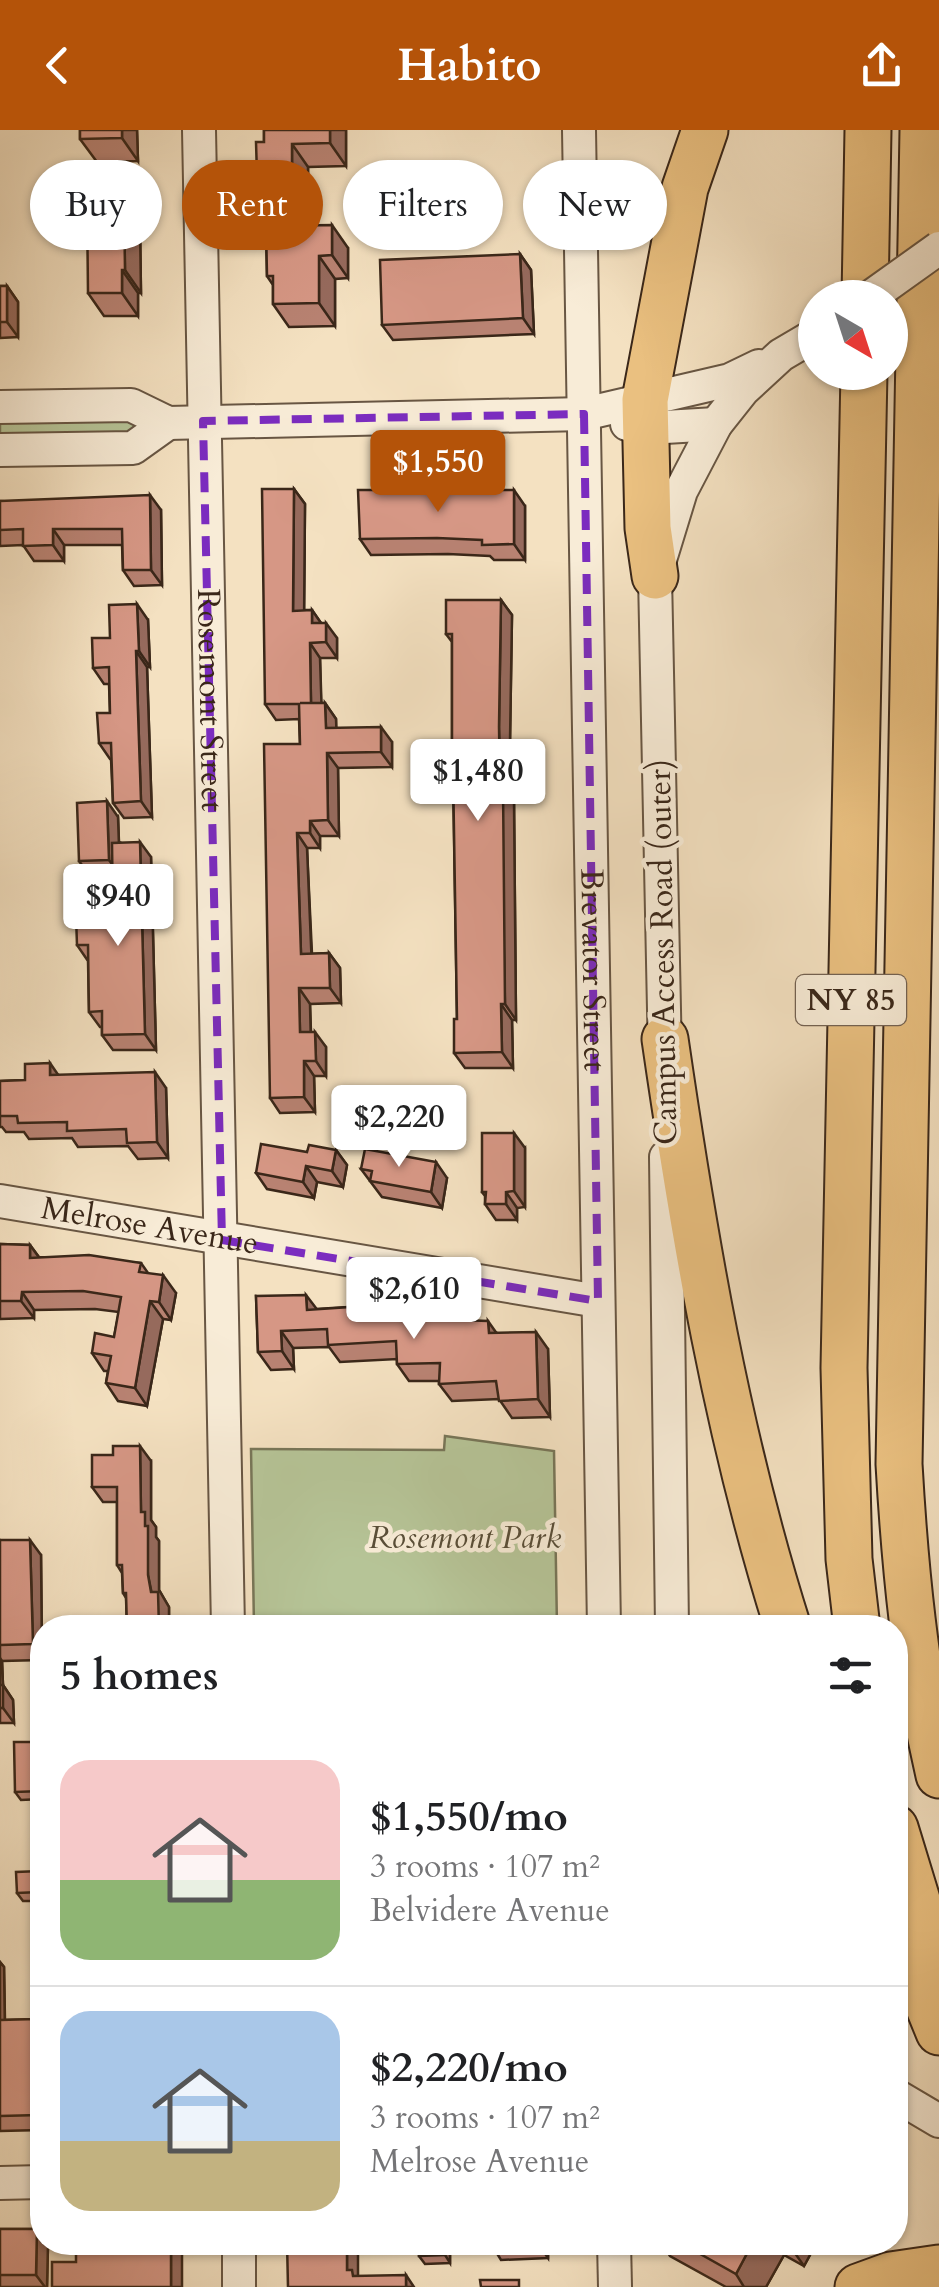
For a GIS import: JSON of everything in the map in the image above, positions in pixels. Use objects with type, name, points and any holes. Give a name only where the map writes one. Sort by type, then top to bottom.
[{"type":"highway","points":[[656,576],[648,528],[646,414],[685,188],[705,130]]},
{"type":"highway","points":[[867,280],[868,130]]},
{"type":"highway","name":"NY 85","points":[[923,130],[899,1464],[904,1558],[915,1650],[939,1774]]},
{"type":"highway","name":"NY 85","points":[[856,1615],[846,1500],[844,1368],[864,390]]},
{"type":"highway","points":[[665,1039],[686,1184],[727,1406],[784,1615]]},
{"type":"highway","points":[[908,1871],[939,1972]]},
{"type":"highway","points":[[908,1955],[939,2032]]},
{"type":"highway","points":[[858,2287],[891,2275],[939,2268]]},
{"type":"street","name":"Rosemont Street","points":[[200,130],[228,1615]]},
{"type":"street","name":"Brevator Street","points":[[579,130],[604,1615]]},
{"type":"street","points":[[893,280],[939,248]]},
{"type":"street","name":"Campus Access Road (outer)","points":[[672,1615],[656,576],[681,492],[716,424],[743,390],[781,355],[798,345]]},
{"type":"street","points":[[646,414],[781,355]]},
{"type":"street","points":[[0,407],[131,405],[168,423],[646,414],[716,424]]},
{"type":"street","points":[[0,450],[133,448],[168,423]]},
{"type":"street","name":"Melrose Avenue","points":[[0,1201],[598,1302]]},
{"type":"street","points":[[908,2105],[939,2121]]},
{"type":"street","points":[[0,2183],[30,2182]]},
{"type":"street","points":[[238,2255],[239,2287]]},
{"type":"street","points":[[614,2255],[615,2287]]},
{"type":"highlighted area","points":[[584,414],[598,1301],[222,1240],[203,421]]},
{"type":"green space","points":[[140,414],[140,433],[0,436],[0,417]]},
{"type":"green space","name":"Rosemont Park","points":[[445,1436],[554,1451],[557,1615],[254,1615],[251,1449],[444,1450]]},
{"type":"building","points":[[80,130],[122,130],[122,138],[80,139]]},
{"type":"building","points":[[264,130],[330,130],[330,143],[292,144],[292,160],[257,160],[256,142],[264,142]]},
{"type":"building","points":[[323,225],[332,225],[332,255],[319,256],[319,303],[273,304],[273,276],[267,276],[266,250],[323,250]]},
{"type":"building","points":[[88,250],[125,250],[122,293],[88,293]]},
{"type":"building","points":[[520,254],[523,318],[382,325],[380,260]]},
{"type":"building","points":[[0,286],[7,286],[7,322],[0,322]]},
{"type":"building","points":[[262,489],[294,489],[293,611],[312,610],[312,623],[326,623],[326,642],[310,643],[311,703],[325,703],[326,728],[381,727],[381,752],[327,753],[328,820],[310,821],[310,833],[297,833],[301,954],[329,953],[330,988],[299,988],[300,1032],[315,1032],[316,1061],[304,1061],[304,1097],[270,1098],[264,744],[300,744],[299,704],[265,704]]},
{"type":"building","points":[[358,490],[514,490],[514,544],[482,545],[482,540],[437,538],[360,539]]},
{"type":"building","points":[[150,495],[151,570],[123,570],[122,529],[53,529],[53,545],[23,546],[23,529],[0,530],[0,501]]},
{"type":"building","points":[[446,600],[501,600],[499,727],[505,1004],[501,1004],[502,1052],[454,1053],[457,1019],[453,769],[448,769],[448,742],[452,742],[452,634],[446,634]]},
{"type":"building","points":[[137,604],[141,801],[113,803],[111,743],[99,743],[97,713],[110,713],[109,667],[93,668],[92,638],[110,638],[109,605]]},
{"type":"building","points":[[107,801],[109,860],[79,861],[77,803]]},
{"type":"building","points":[[140,842],[145,1034],[102,1035],[102,1011],[89,1012],[88,945],[77,945],[76,916],[113,915],[112,843]]},
{"type":"building","points":[[50,1063],[50,1075],[155,1072],[157,1142],[127,1143],[126,1129],[67,1131],[67,1122],[18,1123],[17,1116],[0,1116],[0,1081],[25,1080],[25,1064]]},
{"type":"building","points":[[482,1133],[514,1133],[514,1191],[506,1192],[506,1204],[485,1204]]},
{"type":"building","points":[[261,1144],[307,1152],[309,1145],[336,1150],[332,1171],[306,1166],[303,1182],[256,1173]]},
{"type":"building","points":[[365,1149],[436,1162],[431,1192],[370,1181],[372,1171],[361,1169]]},
{"type":"building","points":[[0,1244],[30,1245],[30,1258],[89,1255],[141,1263],[139,1272],[163,1275],[159,1302],[150,1301],[135,1388],[106,1383],[111,1356],[92,1353],[95,1333],[114,1337],[121,1297],[83,1291],[22,1292],[21,1301],[0,1301]]},
{"type":"building","points":[[306,1295],[307,1310],[380,1305],[380,1315],[432,1314],[432,1319],[488,1321],[489,1333],[536,1332],[538,1399],[499,1401],[496,1381],[439,1384],[440,1363],[397,1364],[396,1341],[328,1345],[327,1329],[281,1331],[282,1351],[258,1352],[256,1296]]},
{"type":"building","points":[[113,1446],[140,1446],[141,1512],[145,1512],[148,1526],[148,1575],[151,1592],[158,1592],[159,1615],[127,1615],[122,1565],[117,1565],[117,1487],[92,1487],[92,1455],[113,1455]]},
{"type":"building","points":[[0,1540],[30,1540],[30,1644],[0,1645]]},
{"type":"building","points":[[3,1685],[3,1708],[0,1708]]},
{"type":"building","points":[[14,1742],[30,1742],[30,1791],[15,1792]]},
{"type":"building","points":[[30,1871],[30,1892],[17,1893],[16,1872]]},
{"type":"building","points":[[30,2019],[30,2115],[0,2116],[0,2020]]},
{"type":"building","points":[[0,2229],[30,2229],[30,2255],[36,2255],[36,2275],[0,2275]]},
{"type":"building","points":[[76,2255],[171,2255],[171,2287],[52,2287],[52,2262],[76,2262]]},
{"type":"building","points":[[287,2255],[347,2255],[347,2270],[352,2270],[353,2276],[406,2275],[406,2287],[288,2287]]},
{"type":"building","points":[[702,2255],[746,2255],[736,2274]]},
{"type":"building","points":[[480,2280],[519,2280],[519,2287],[481,2287]]}]
